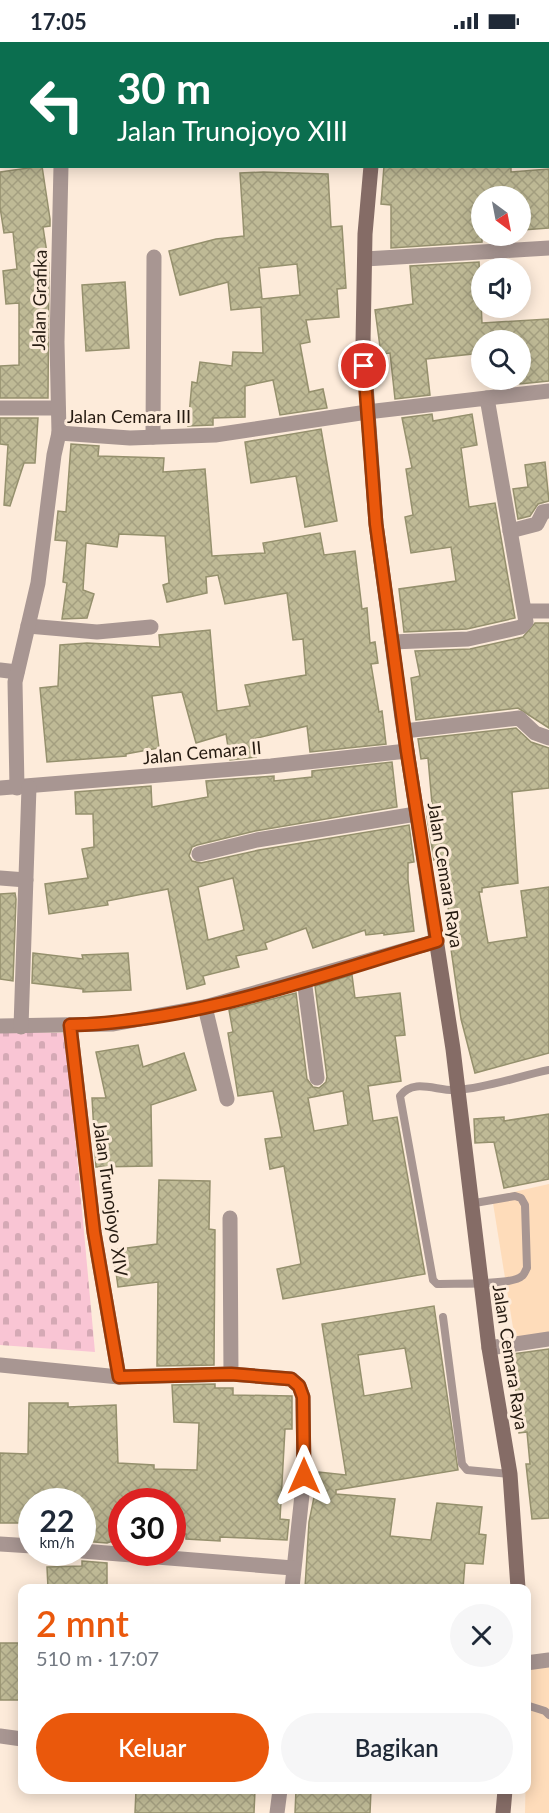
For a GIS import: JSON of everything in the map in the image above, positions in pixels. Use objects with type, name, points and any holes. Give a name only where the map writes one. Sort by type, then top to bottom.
[{"type":"main road","name":"Jalan Cemara Raya","points":[[371,168],[363,343],[376,524],[416,814],[437,941],[489,1348],[510,1474],[518,1584]]},
{"type":"main road","points":[[502,1813],[504,1794]]},
{"type":"street","name":"Jalan Grafika","points":[[59,433],[61,168]]},
{"type":"street","points":[[365,259],[549,248]]},
{"type":"street","points":[[153,437],[154,257]]},
{"type":"street","name":"Jalan Cemara III","points":[[21,1027],[26,880],[17,672],[38,583],[54,455],[59,433],[153,437],[226,433],[367,412],[549,391]]},
{"type":"street","points":[[392,642],[468,639],[522,627],[526,620],[488,398]]},
{"type":"street","points":[[0,408],[58,408]]},
{"type":"street","points":[[510,531],[537,524],[543,512],[549,511]]},
{"type":"street","points":[[525,611],[549,611]]},
{"type":"street","points":[[28,626],[97,632],[151,627]]},
{"type":"street","points":[[0,670],[17,672]]},
{"type":"street","points":[[404,731],[519,718],[535,734],[549,738]]},
{"type":"street","name":"Jalan Cemara II","points":[[0,788],[407,751]]},
{"type":"street","points":[[199,855],[257,840],[416,814]]},
{"type":"street","points":[[0,878],[26,880]]},
{"type":"street","points":[[0,1026],[112,1024],[205,1007],[437,941]]},
{"type":"street","points":[[304,979],[317,1078]]},
{"type":"street","points":[[205,1007],[227,1099]]},
{"type":"street","name":"Jalan Trunojoyo XIV","points":[[70,1025],[94,1232],[119,1377]]},
{"type":"street","points":[[230,1218],[231,1374]]},
{"type":"street","points":[[489,1348],[549,1339]]},
{"type":"street","points":[[0,1365],[119,1377],[231,1374],[291,1379],[299,1386],[303,1397],[304,1476],[292,1584]]},
{"type":"street","points":[[0,1544],[18,1545]]},
{"type":"street","points":[[96,1552],[292,1568]]},
{"type":"street","points":[[531,1662],[549,1660]]},
{"type":"street","points":[[0,1736],[18,1738]]},
{"type":"street","points":[[277,1813],[279,1794]]},
{"type":"lane","points":[[469,1204],[515,1196],[521,1198],[525,1205],[527,1268],[523,1275],[516,1279],[480,1282],[437,1284],[433,1280],[400,1096],[405,1090],[413,1087],[456,1090],[549,1070]]},
{"type":"lane","points":[[443,1317],[462,1464],[467,1470],[510,1474]]},
{"type":"lane","points":[[531,1707],[545,1711],[549,1715]]},
{"type":"shaded area","points":[[549,1184],[549,1336],[515,1340],[492,1197]]},
{"type":"shaded area","points":[[549,1664],[549,1813],[525,1813],[525,1794],[531,1794],[531,1667]]},
{"type":"green space","points":[[0,1031],[63,1033],[71,1090],[95,1352],[0,1345]]},
{"type":"building","points":[[42,168],[50,219],[50,226],[43,227],[49,266],[48,398],[0,398],[0,366],[19,365],[19,303],[6,304],[3,271],[17,269],[13,232],[4,233],[0,207],[0,172]]},
{"type":"building","points":[[384,168],[511,168],[511,172],[549,169],[549,228],[531,229],[531,186],[471,186],[471,243],[391,248],[391,205],[381,204]]},
{"type":"building","points":[[240,173],[328,174],[331,227],[342,226],[346,288],[337,289],[339,317],[306,320],[310,342],[300,344],[309,392],[323,389],[327,408],[280,415],[273,380],[245,386],[245,417],[213,418],[213,425],[188,426],[192,382],[197,383],[200,362],[232,366],[233,352],[263,353],[261,307],[231,310],[228,282],[180,295],[169,251],[216,239],[244,236]],"holes":[[[297,264],[300,295],[262,299],[259,268]]]},
{"type":"building","points":[[471,262],[471,318],[482,318],[482,323],[549,319],[549,381],[531,383],[531,330],[471,330],[471,354],[426,359],[430,395],[395,399],[390,353],[381,354],[375,310],[413,304],[410,266]]},
{"type":"building","points":[[125,282],[129,348],[86,351],[82,285]]},
{"type":"building","points":[[432,414],[433,421],[472,414],[477,445],[461,448],[469,507],[495,503],[515,618],[467,629],[404,632],[399,589],[456,581],[451,547],[411,553],[405,517],[413,515],[406,469],[412,468],[402,418]]},
{"type":"building","points":[[0,418],[38,418],[35,463],[24,463],[10,506],[4,505],[8,445],[0,444]]},
{"type":"building","points":[[321,429],[337,521],[305,527],[296,476],[251,483],[245,442]]},
{"type":"building","points":[[71,444],[99,446],[98,456],[164,458],[163,472],[205,469],[212,556],[265,553],[263,543],[320,533],[324,555],[355,551],[362,609],[367,608],[370,643],[375,642],[378,663],[371,664],[379,712],[382,711],[386,744],[310,752],[307,726],[253,739],[256,757],[230,760],[226,734],[196,743],[182,692],[152,696],[159,748],[126,754],[126,756],[47,762],[40,688],[58,686],[60,645],[87,643],[160,647],[159,635],[210,630],[217,711],[250,706],[245,685],[306,675],[303,639],[293,640],[287,593],[225,604],[218,575],[206,577],[207,593],[167,602],[163,585],[169,583],[165,536],[119,534],[117,547],[86,543],[83,590],[94,594],[87,618],[62,619],[67,583],[63,582],[67,541],[55,540],[58,511],[66,512]]},
{"type":"building","points":[[545,462],[549,501],[538,504],[530,516],[518,519],[513,489],[528,487],[525,465]]},
{"type":"building","points":[[535,623],[549,623],[549,728],[518,708],[416,720],[411,678],[420,676],[415,651],[470,649],[523,637]]},
{"type":"building","points":[[516,728],[531,742],[549,748],[549,788],[512,792],[518,883],[482,888],[482,892],[479,892],[488,943],[527,937],[521,891],[549,887],[549,1053],[475,1073],[461,1019],[451,949],[455,948],[446,895],[442,896],[439,859],[434,860],[427,816],[433,815],[428,758],[421,759],[418,739]]},
{"type":"building","points":[[392,762],[397,807],[255,831],[197,845],[192,847],[189,856],[192,861],[201,863],[259,850],[409,825],[414,862],[408,863],[408,880],[414,931],[366,935],[365,930],[313,948],[306,928],[265,943],[267,949],[236,956],[239,967],[203,976],[205,984],[187,989],[168,889],[107,901],[108,905],[49,914],[45,884],[88,878],[82,849],[94,847],[93,814],[76,814],[75,792],[151,786],[152,807],[208,797],[206,781],[274,776],[274,781],[312,777],[312,771]],"holes":[[[233,878],[244,930],[208,940],[198,887]]]},
{"type":"building","points":[[15,893],[13,981],[0,979],[0,894]]},
{"type":"building","points":[[33,953],[83,959],[82,955],[128,953],[131,990],[83,992],[83,989],[32,983]]},
{"type":"building","points":[[352,975],[355,998],[400,993],[405,1035],[395,1036],[401,1081],[368,1086],[373,1121],[397,1117],[425,1274],[283,1299],[277,1269],[301,1264],[284,1166],[270,1169],[265,1139],[282,1137],[273,1091],[238,1096],[228,1033],[233,1032],[229,1010],[296,993],[307,1079],[313,1087],[319,1088],[326,1082],[327,1077],[315,986]],"holes":[[[343,1091],[348,1125],[314,1131],[308,1098]]]},
{"type":"building","points":[[138,1045],[143,1067],[184,1053],[196,1090],[151,1105],[152,1166],[96,1167],[92,1098],[106,1098],[96,1052]]},
{"type":"building","points":[[549,1114],[549,1179],[504,1188],[494,1142],[475,1143],[474,1119],[504,1117],[504,1121]]},
{"type":"building","points":[[159,1180],[210,1181],[209,1229],[215,1230],[214,1365],[157,1366],[158,1282],[118,1287],[113,1250],[157,1244]]},
{"type":"building","points":[[434,1306],[458,1470],[336,1490],[336,1494],[395,1499],[390,1536],[431,1540],[437,1503],[482,1507],[479,1534],[486,1535],[483,1564],[465,1563],[463,1584],[305,1584],[309,1522],[319,1472],[346,1475],[322,1324]],"holes":[[[405,1348],[412,1388],[364,1396],[358,1355]]]},
{"type":"building","points":[[549,1349],[549,1518],[532,1519],[526,1464],[530,1464],[527,1432],[519,1433],[513,1354]]},
{"type":"building","points":[[215,1384],[215,1388],[233,1388],[233,1395],[292,1396],[292,1429],[285,1429],[280,1519],[289,1520],[287,1540],[220,1537],[220,1541],[186,1539],[186,1488],[108,1488],[107,1543],[96,1542],[96,1488],[18,1488],[18,1523],[0,1523],[0,1453],[28,1454],[29,1403],[68,1403],[68,1407],[116,1405],[118,1463],[154,1465],[154,1469],[197,1470],[199,1423],[174,1422],[172,1385]]},
{"type":"building","points":[[96,1562],[107,1563],[107,1584],[48,1584],[47,1567],[96,1566]]},
{"type":"building","points":[[0,1643],[18,1643],[18,1700],[0,1700]]},
{"type":"building","points":[[136,1794],[255,1794],[254,1813],[135,1813]]},
{"type":"building","points":[[296,1794],[371,1794],[370,1813],[295,1813]]},
{"type":"route","points":[[304,1476],[303,1397],[299,1386],[291,1379],[231,1374],[119,1377],[94,1232],[70,1025],[112,1024],[205,1007],[437,941],[416,814],[376,524],[364,366]]}]
